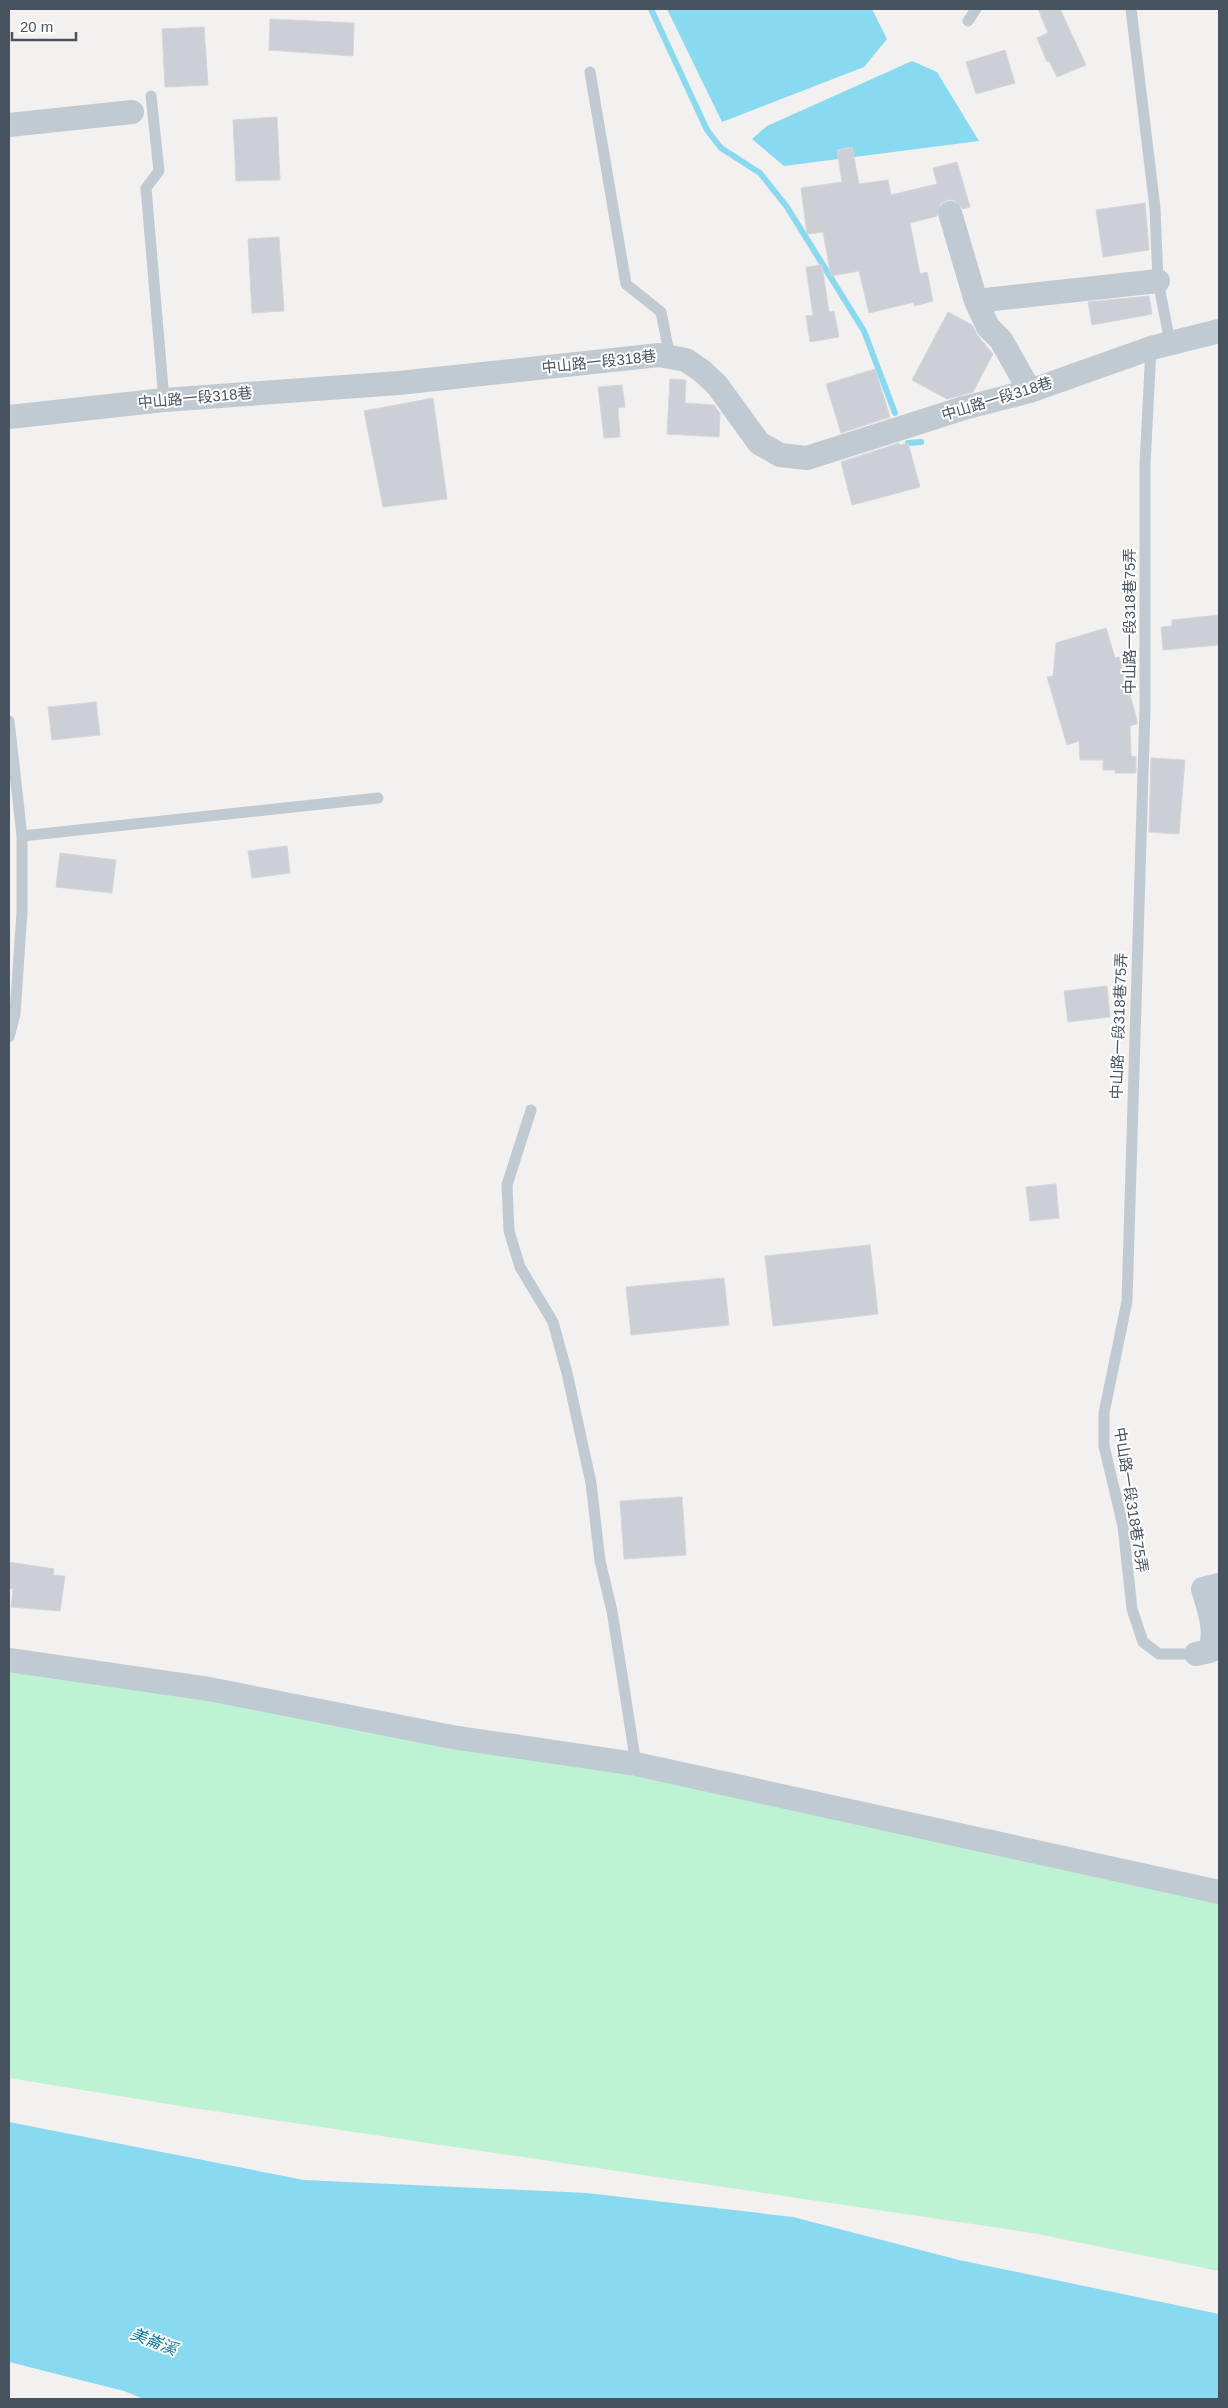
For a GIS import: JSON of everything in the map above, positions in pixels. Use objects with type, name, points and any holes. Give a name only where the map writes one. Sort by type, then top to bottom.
[{"type":"street","points":[[9,125],[132,112]]},
{"type":"street","points":[[950,213],[976,301],[988,327],[1000,340],[1030,391]]},
{"type":"street","points":[[976,301],[1158,281]]},
{"type":"street","name":"中山路一段318巷","points":[[9,417],[164,400],[399,383],[659,355],[686,360],[717,386],[759,443],[780,455],[806,458],[964,408],[1030,391],[1160,345],[1219,331]]},
{"type":"street","points":[[1196,1654],[1210,1651],[1214,1640],[1214,1629],[1203,1589],[1219,1586]]},
{"type":"street","points":[[9,1660],[209,1689],[452,1737],[636,1764],[1219,1892]]},
{"type":"lane","points":[[968,20],[976,9]]},
{"type":"lane","name":"中山路一段318巷75弄","points":[[1131,9],[1155,208],[1160,345],[1145,465],[1145,709],[1127,1300],[1104,1413],[1104,1446],[1123,1526],[1132,1609],[1143,1642],[1159,1654],[1196,1654]]},
{"type":"lane","points":[[590,72],[626,284],[660,312],[670,357]]},
{"type":"lane","points":[[151,96],[159,171],[146,188],[164,400]]},
{"type":"lane","points":[[9,722],[22,836],[21,930],[15,1014],[9,1037]]},
{"type":"lane","points":[[22,836],[378,798]]},
{"type":"lane","points":[[531,1110],[507,1185],[509,1231],[520,1267],[553,1322],[567,1373],[591,1483],[600,1561],[612,1611],[636,1764]]},
{"type":"green space","points":[[9,1668],[209,1689],[1219,1895],[1219,2271],[1033,2233],[180,2106],[9,2078]]},
{"type":"water","points":[[667,9],[872,9],[887,39],[864,67],[722,122]]},
{"type":"water","points":[[912,61],[937,72],[979,141],[784,166],[752,139],[767,126]]},
{"type":"water","name":"美崙溪","points":[[9,2122],[304,2180],[587,2193],[793,2217],[959,2260],[1219,2314],[1219,2399],[144,2399],[124,2391],[9,2362]]},
{"type":"building","points":[[1038,9],[1060,9],[1086,65],[1057,77],[1049,61],[1047,62],[1037,38],[1048,33]]},
{"type":"building","points":[[270,19],[354,23],[353,56],[269,50]]},
{"type":"building","points":[[204,27],[208,85],[165,87],[162,29]]},
{"type":"building","points":[[1005,50],[1015,83],[976,94],[966,62]]},
{"type":"building","points":[[277,117],[280,180],[236,181],[233,120]]},
{"type":"building","points":[[852,147],[859,184],[888,180],[891,195],[937,184],[933,168],[957,162],[970,207],[963,209],[954,200],[947,200],[940,204],[937,216],[910,223],[920,274],[927,272],[933,301],[914,306],[914,302],[869,313],[859,271],[831,276],[823,232],[807,234],[801,188],[842,182],[837,150]]},
{"type":"building","points":[[1145,203],[1149,250],[1103,257],[1096,210]]},
{"type":"building","points":[[279,237],[284,311],[252,313],[248,239]]},
{"type":"building","points":[[822,265],[829,312],[834,311],[839,337],[810,342],[806,316],[813,315],[806,267]]},
{"type":"building","points":[[1149,296],[1152,314],[1092,325],[1088,302]]},
{"type":"building","points":[[948,312],[972,325],[978,336],[993,354],[973,392],[947,399],[912,380]]},
{"type":"building","points":[[875,369],[890,417],[841,433],[826,384]]},
{"type":"building","points":[[670,379],[686,380],[685,403],[714,405],[720,413],[719,437],[667,434]]},
{"type":"building","points":[[622,385],[625,407],[618,408],[620,437],[604,438],[598,387]]},
{"type":"building","points":[[433,398],[447,499],[383,507],[364,411]]},
{"type":"building","points":[[899,443],[900,445],[908,443],[920,487],[852,505],[841,462]]},
{"type":"building","points":[[1219,615],[1219,645],[1163,650],[1161,627],[1172,626],[1172,620]]},
{"type":"building","points":[[1106,628],[1115,658],[1119,657],[1137,720],[1137,724],[1130,726],[1131,756],[1136,757],[1136,773],[1115,773],[1115,770],[1103,770],[1103,760],[1080,760],[1079,741],[1067,745],[1047,677],[1053,676],[1056,643]]},
{"type":"building","points":[[96,702],[100,735],[52,740],[48,707]]},
{"type":"building","points":[[1151,758],[1185,760],[1179,834],[1149,832]]},
{"type":"building","points":[[287,846],[290,873],[252,878],[248,851]]},
{"type":"building","points":[[60,853],[116,860],[112,893],[56,887]]},
{"type":"building","points":[[1107,986],[1110,1017],[1068,1022],[1064,991]]},
{"type":"building","points":[[1056,1184],[1059,1218],[1030,1221],[1026,1187]]},
{"type":"building","points":[[870,1245],[878,1314],[773,1326],[765,1256]]},
{"type":"building","points":[[724,1278],[729,1325],[631,1335],[626,1287]]},
{"type":"building","points":[[682,1497],[686,1555],[624,1559],[620,1501]]},
{"type":"building","points":[[9,1562],[54,1569],[53,1575],[65,1576],[60,1611],[11,1607],[13,1589],[9,1588]]},
{"type":"waterway","points":[[651,9],[707,130],[721,148],[760,173],[787,207],[864,331],[895,413]]},
{"type":"waterway","points":[[908,443],[921,442]]}]
